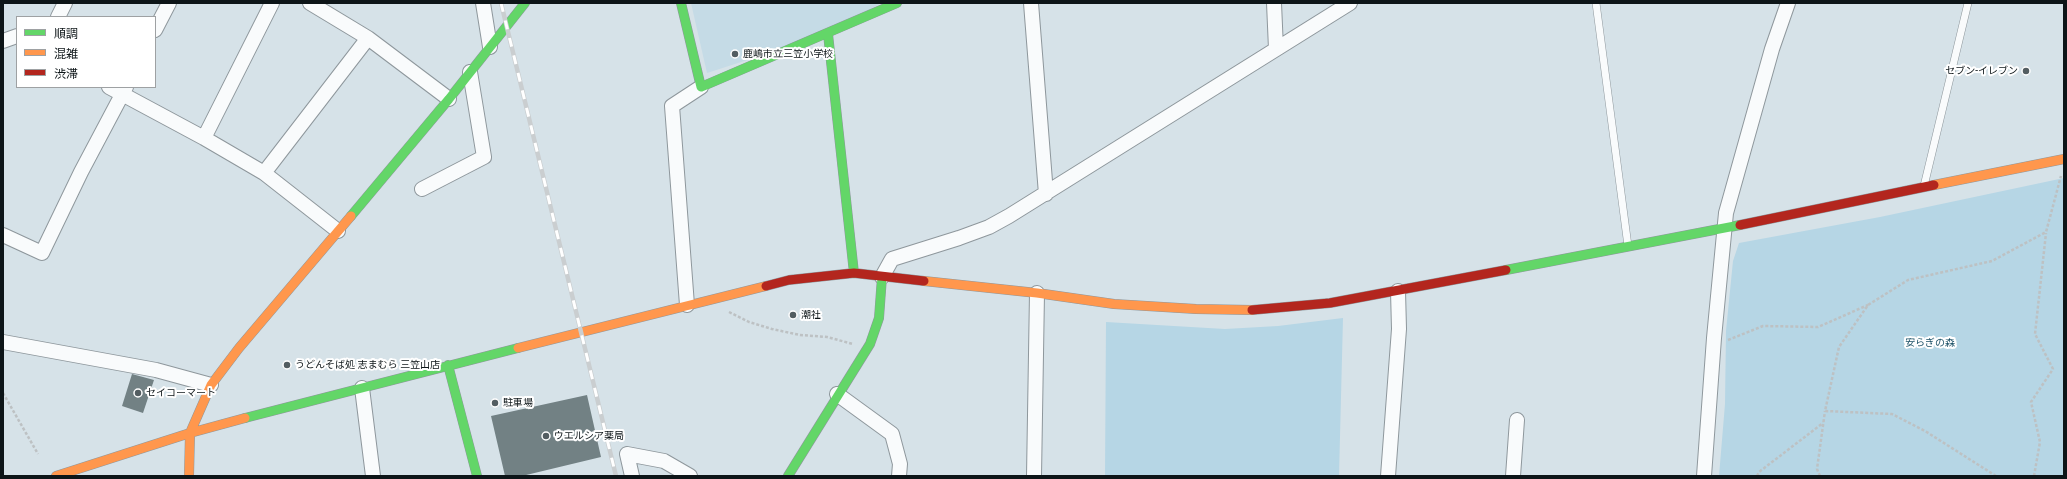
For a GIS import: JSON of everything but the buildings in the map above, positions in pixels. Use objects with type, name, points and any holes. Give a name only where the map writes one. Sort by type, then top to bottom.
[{"type":"street","points":[[58,16],[65,3]]},
{"type":"street","points":[[156,28],[169,3]]},
{"type":"street","points":[[204,138],[272,3]]},
{"type":"street","points":[[483,3],[490,47]]},
{"type":"street","points":[[189,476],[190,433],[212,385],[239,348],[448,99],[525,3]]},
{"type":"street","points":[[681,3],[701,87]]},
{"type":"street","points":[[687,305],[672,106],[701,87],[828,34],[897,3]]},
{"type":"street","points":[[1031,3],[1046,194]]},
{"type":"street","points":[[1274,3],[1276,49]]},
{"type":"street","points":[[788,476],[867,347],[879,318],[882,276],[892,259],[990,227],[1046,194],[1350,3]]},
{"type":"street","points":[[1704,476],[1714,338],[1726,213],[1770,57],[1788,3]]},
{"type":"street","points":[[315,4],[368,38],[448,99]]},
{"type":"street","points":[[828,34],[854,273]]},
{"type":"street","points":[[3,41],[16,36]]},
{"type":"street","points":[[264,173],[368,38]]},
{"type":"street","points":[[422,189],[484,157],[470,72]]},
{"type":"street","points":[[113,88],[124,91],[264,173],[338,231]]},
{"type":"street","points":[[3,235],[42,253],[81,172],[124,91]]},
{"type":"street","points":[[56,476],[190,433],[448,365],[789,280],[854,273],[1036,293],[1114,304],[1196,309],[1266,310],[1330,303],[1398,291],[1725,228],[2064,159]]},
{"type":"street","points":[[1388,476],[1399,329],[1398,291]]},
{"type":"street","points":[[1034,476],[1036,293]]},
{"type":"street","points":[[3,342],[156,370],[212,385]]},
{"type":"street","points":[[448,365],[477,476]]},
{"type":"street","points":[[362,388],[373,476]]},
{"type":"street","points":[[837,394],[892,434],[900,464],[899,476]]},
{"type":"street","points":[[1513,476],[1517,420]]},
{"type":"street","points":[[632,476],[627,454],[664,461],[690,476]]},
{"type":"lane","points":[[1596,3],[1628,246]]},
{"type":"lane","points":[[1924,188],[1968,3]]},
{"type":"path","points":[[2034,476],[2040,442],[2031,402],[2053,369],[2035,334],[2046,232],[2063,172]]},
{"type":"path","points":[[1714,338],[1726,341],[1763,326],[1818,327],[1868,305],[1908,280],[1992,261],[2046,232]]},
{"type":"path","points":[[1820,476],[1817,469],[1825,411],[1839,347],[1868,305]]},
{"type":"path","points":[[728,312],[749,322],[772,329],[800,335],[826,337],[867,347]]},
{"type":"path","points":[[3,393],[38,454]]},
{"type":"path","points":[[1825,411],[1892,414],[1925,431],[1996,476]]},
{"type":"path","points":[[1757,476],[1759,472],[1824,423]]},
{"type":"shaded area","name":"鹿嶋市立三笠小学校","points":[[691,3],[881,3],[828,34],[707,73]]},
{"type":"green space","name":"安らぎの森","points":[[2064,178],[2064,476],[1719,476],[1725,404],[1726,331],[1733,261],[1739,243],[1880,217]]},
{"type":"green space","points":[[1343,318],[1339,476],[1105,476],[1106,322],[1225,329],[1278,326]]},
{"type":"railway","points":[[501,3],[616,476]]},
{"type":"traffic: fast","points":[[351,216],[449,99],[525,3]]},
{"type":"traffic: fast","points":[[681,3],[701,87],[897,3]]},
{"type":"traffic: fast","points":[[828,34],[854,273]]},
{"type":"traffic: fast","points":[[1506,270],[1740,225]]},
{"type":"traffic: fast","points":[[788,476],[870,344],[879,318],[882,277]]},
{"type":"traffic: fast","points":[[245,418],[518,348]]},
{"type":"traffic: fast","points":[[448,365],[477,476]]},
{"type":"traffic: slow","points":[[1934,185],[2064,159]]},
{"type":"traffic: slow","points":[[189,476],[190,433],[211,385],[239,348],[351,216]]},
{"type":"traffic: slow","points":[[924,281],[1037,293],[1114,304],[1196,309],[1252,310]]},
{"type":"traffic: slow","points":[[518,348],[766,286]]},
{"type":"traffic: slow","points":[[56,476],[190,433],[245,418]]},
{"type":"traffic: jam","points":[[1740,225],[1934,185]]},
{"type":"traffic: jam","points":[[1252,310],[1330,303],[1506,270]]},
{"type":"traffic: jam","points":[[766,286],[789,280],[854,273],[924,281]]},
{"type":"place","name":"鹿嶋市立三笠小学校","points":[[735,54]]},
{"type":"place","name":"セブン-イレブン","points":[[2026,71]]},
{"type":"place","name":"潮社","points":[[793,315]]},
{"type":"place","name":"うどんそば処 志まむら 三笠山店","points":[[287,365]]},
{"type":"place","name":"セイコーマート","points":[[138,393]]},
{"type":"place","name":"駐車場","points":[[495,403]]},
{"type":"place","name":"ウエルシア薬局","points":[[546,436]]}]
